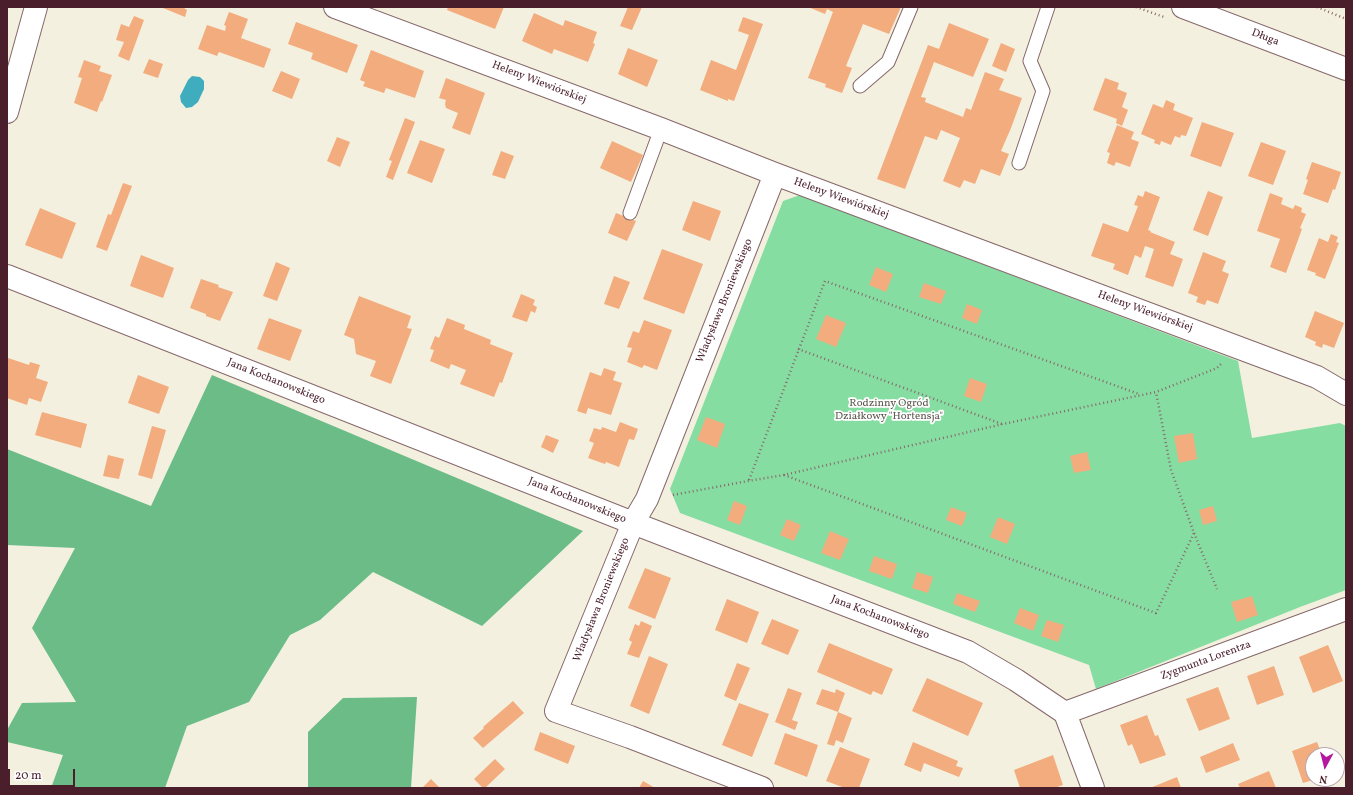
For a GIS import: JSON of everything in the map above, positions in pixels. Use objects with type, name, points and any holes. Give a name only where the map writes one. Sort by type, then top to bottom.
[{"type":"street","points":[[7,112],[36,7]]},
{"type":"street","name":"Heleny Wiewiórskiej","points":[[335,7],[1317,377],[1346,394]]},
{"type":"street","name":"Długa","points":[[1183,7],[1207,11],[1346,69]]},
{"type":"street","name":"Władysława Broniewskiego","points":[[762,788],[630,737],[556,711],[633,523],[647,499],[775,174]]},
{"type":"street","name":"Jana Kochanowskiego","points":[[7,276],[633,523],[968,652],[1016,680],[1065,713]]},
{"type":"street","name":"Zygmunta Lorentza","points":[[1065,713],[1346,609]]},
{"type":"street","points":[[1065,713],[1093,788]]},
{"type":"lane","points":[[860,86],[888,62],[911,7]]},
{"type":"lane","points":[[1019,163],[1043,91],[1030,61],[1048,7]]},
{"type":"lane","points":[[630,213],[661,129]]},
{"type":"path","points":[[1317,7],[1346,18]]},
{"type":"path","points":[[748,481],[825,281],[1140,394]]},
{"type":"path","points":[[647,499],[784,475],[1003,424],[1140,394],[1156,392],[1217,368],[1228,357],[1232,345]]},
{"type":"path","points":[[798,349],[1003,424]]},
{"type":"path","points":[[1156,392],[1171,470],[1217,590]]},
{"type":"path","points":[[784,475],[1156,613],[1194,533]]},
{"type":"green space","name":"Rodzinny Ogród Działkowy \"Hortensja\"","points":[[800,195],[1238,361],[1252,438],[1340,423],[1346,426],[1346,590],[1096,689],[1089,665],[680,513],[670,489],[783,201]]},
{"type":"green space","points":[[212,375],[583,531],[482,626],[373,572],[320,620],[290,635],[249,702],[187,726],[165,788],[51,788],[63,755],[7,742],[7,730],[22,703],[76,702],[32,628],[75,548],[7,545],[7,449],[151,506]]},
{"type":"green space","points":[[417,697],[411,788],[308,788],[308,732],[343,698]]},
{"type":"water","points":[[192,76],[200,77],[204,81],[204,89],[198,102],[192,107],[186,108],[181,102],[180,96],[188,80]]},
{"type":"building","points":[[163,7],[184,7],[187,10],[185,17]]},
{"type":"building","points":[[448,7],[504,7],[495,29],[447,10]]},
{"type":"building","points":[[628,7],[642,7],[632,30],[620,26]]},
{"type":"building","points":[[808,7],[901,7],[889,34],[863,24],[846,66],[852,68],[842,93],[825,87],[826,84],[808,78],[833,12],[827,9],[825,14]]},
{"type":"building","points":[[229,12],[248,19],[241,38],[271,49],[264,68],[219,52],[217,56],[198,49],[207,25],[225,31],[226,26],[224,25]]},
{"type":"building","points":[[534,13],[563,26],[565,20],[597,32],[593,43],[595,44],[588,62],[554,49],[552,54],[522,41]]},
{"type":"building","points":[[134,16],[144,20],[129,61],[118,56],[124,42],[116,40],[121,24],[129,27]]},
{"type":"building","points":[[743,17],[763,24],[734,101],[728,99],[728,101],[700,90],[711,60],[736,70],[749,35],[738,31]]},
{"type":"building","points":[[296,22],[358,45],[347,73],[311,59],[313,53],[288,44]]},
{"type":"building","points":[[949,23],[989,39],[973,77],[934,62],[921,97],[926,98],[925,102],[963,117],[966,108],[971,110],[985,72],[1004,79],[999,90],[1022,98],[1001,151],[1009,154],[1000,176],[981,169],[975,184],[964,180],[960,188],[943,181],[960,138],[941,130],[937,140],[925,136],[905,189],[877,179],[928,45],[939,49]]},
{"type":"building","points":[[1001,43],[1015,49],[1006,72],[992,66]]},
{"type":"building","points":[[628,48],[658,60],[647,87],[618,74]]},
{"type":"building","points":[[371,50],[424,71],[415,98],[386,88],[384,93],[363,86],[365,82],[360,80]]},
{"type":"building","points":[[149,59],[163,64],[158,78],[143,73]]},
{"type":"building","points":[[84,60],[101,66],[99,71],[112,75],[97,112],[74,103],[82,78],[78,77]]},
{"type":"building","points":[[281,71],[300,79],[292,99],[272,91]]},
{"type":"building","points":[[446,78],[485,93],[470,135],[452,128],[458,113],[446,108],[446,100],[439,98]]},
{"type":"building","points":[[1105,78],[1119,83],[1117,89],[1127,93],[1122,107],[1128,110],[1122,126],[1116,123],[1117,119],[1093,110]]},
{"type":"building","points":[[1166,100],[1175,104],[1173,110],[1193,118],[1186,136],[1181,135],[1180,138],[1175,136],[1171,145],[1161,141],[1160,145],[1154,143],[1155,140],[1141,134],[1153,104],[1163,108]]},
{"type":"building","points":[[405,118],[415,122],[393,180],[386,177],[392,161],[389,160]]},
{"type":"building","points":[[1202,122],[1234,133],[1221,167],[1190,156]]},
{"type":"building","points":[[1117,125],[1134,132],[1131,139],[1139,142],[1130,167],[1116,162],[1114,166],[1107,163],[1110,153],[1107,152]]},
{"type":"building","points":[[337,137],[350,142],[340,167],[327,161]]},
{"type":"building","points":[[420,140],[445,149],[432,183],[407,173]]},
{"type":"building","points":[[612,141],[643,155],[631,182],[600,168]]},
{"type":"building","points":[[1261,142],[1286,151],[1273,185],[1248,176]]},
{"type":"building","points":[[501,151],[514,156],[505,179],[492,175]]},
{"type":"building","points":[[1312,162],[1341,172],[1335,190],[1333,189],[1328,203],[1303,194]]},
{"type":"building","points":[[123,183],[132,186],[107,251],[96,247],[108,214],[111,215]]},
{"type":"building","points":[[1145,191],[1160,197],[1148,230],[1175,242],[1170,254],[1183,259],[1173,287],[1145,277],[1154,249],[1145,246],[1141,258],[1135,255],[1128,275],[1113,269],[1115,264],[1091,256],[1103,223],[1128,232],[1138,206],[1134,205],[1138,195],[1143,197]]},
{"type":"building","points":[[1208,191],[1223,197],[1208,236],[1193,230]]},
{"type":"building","points":[[1270,193],[1283,198],[1281,204],[1293,209],[1295,205],[1302,208],[1301,212],[1306,214],[1286,273],[1270,267],[1280,239],[1257,231]]},
{"type":"building","points":[[693,201],[721,211],[710,241],[682,230]]},
{"type":"building","points":[[40,208],[76,223],[62,259],[25,245]]},
{"type":"building","points":[[616,213],[636,221],[627,241],[608,233]]},
{"type":"building","points":[[1331,234],[1338,237],[1336,242],[1339,243],[1325,279],[1315,275],[1316,273],[1307,270],[1319,238],[1328,242]]},
{"type":"building","points":[[662,249],[703,264],[684,314],[643,299]]},
{"type":"building","points":[[1203,252],[1226,261],[1222,271],[1229,274],[1218,304],[1207,300],[1205,305],[1196,302],[1198,297],[1188,293]]},
{"type":"building","points":[[141,255],[174,268],[163,298],[130,286]]},
{"type":"building","points":[[276,262],[290,268],[277,301],[263,296]]},
{"type":"building","points":[[876,267],[893,274],[886,292],[869,285]]},
{"type":"building","points":[[614,276],[630,282],[619,309],[604,304]]},
{"type":"building","points":[[201,279],[219,285],[218,287],[233,292],[220,321],[190,308]]},
{"type":"building","points":[[924,283],[946,291],[941,304],[919,297]]},
{"type":"building","points":[[521,294],[535,300],[533,305],[537,307],[535,313],[531,311],[527,322],[512,317]]},
{"type":"building","points":[[359,296],[411,316],[407,328],[412,329],[391,384],[370,376],[376,361],[356,354],[354,339],[344,335]]},
{"type":"building","points":[[967,304],[982,310],[977,324],[962,318]]},
{"type":"building","points":[[1315,311],[1344,323],[1334,348],[1323,344],[1322,348],[1315,345],[1316,342],[1305,337]]},
{"type":"building","points":[[826,315],[846,323],[836,347],[816,339]]},
{"type":"building","points":[[269,318],[302,330],[290,361],[257,349]]},
{"type":"building","points":[[447,318],[465,325],[464,329],[491,340],[490,344],[513,353],[502,383],[500,382],[494,397],[460,384],[466,370],[451,364],[449,369],[430,361],[434,350],[430,349],[435,336],[439,338]]},
{"type":"building","points":[[644,320],[672,330],[657,370],[644,365],[642,368],[627,362],[632,348],[627,347],[633,331],[639,333]]},
{"type":"building","points":[[8,358],[29,365],[30,362],[40,365],[36,378],[48,382],[41,402],[29,398],[27,405],[7,398]]},
{"type":"building","points":[[604,368],[616,372],[613,380],[622,383],[611,415],[588,408],[586,414],[577,411],[590,372],[601,376]]},
{"type":"building","points":[[138,375],[169,387],[159,414],[128,403]]},
{"type":"building","points":[[970,378],[987,384],[981,402],[964,396]]},
{"type":"building","points":[[42,412],[87,424],[81,448],[35,435]]},
{"type":"building","points":[[706,417],[725,424],[717,448],[697,440]]},
{"type":"building","points":[[620,422],[638,429],[634,440],[629,439],[619,467],[588,458],[594,443],[589,441],[594,428],[601,430],[602,427],[616,432]]},
{"type":"building","points":[[152,426],[166,430],[152,479],[138,475]]},
{"type":"building","points":[[1193,433],[1197,459],[1179,463],[1174,436]]},
{"type":"building","points":[[546,435],[559,440],[553,453],[541,447]]},
{"type":"building","points":[[1087,452],[1091,470],[1074,473],[1070,456]]},
{"type":"building","points":[[108,455],[124,459],[119,479],[103,476]]},
{"type":"building","points":[[734,501],[747,506],[740,525],[727,520]]},
{"type":"building","points":[[1213,506],[1217,521],[1203,525],[1199,510]]},
{"type":"building","points":[[951,507],[967,513],[962,526],[946,520]]},
{"type":"building","points":[[998,517],[1015,524],[1007,544],[990,537]]},
{"type":"building","points":[[787,519],[801,525],[794,541],[780,535]]},
{"type":"building","points":[[830,531],[849,539],[840,560],[821,553]]},
{"type":"building","points":[[874,556],[897,564],[892,579],[869,571]]},
{"type":"building","points":[[645,568],[671,578],[655,619],[628,608]]},
{"type":"building","points":[[917,572],[933,577],[928,593],[912,588]]},
{"type":"building","points":[[957,593],[980,601],[975,612],[953,604]]},
{"type":"building","points":[[1252,596],[1258,615],[1237,622],[1231,602]]},
{"type":"building","points":[[727,599],[759,612],[747,643],[715,630]]},
{"type":"building","points":[[1020,608],[1039,615],[1033,631],[1014,623]]},
{"type":"building","points":[[772,619],[799,630],[788,655],[761,644]]},
{"type":"building","points":[[1047,620],[1064,625],[1058,642],[1041,636]]},
{"type":"building","points":[[641,621],[652,626],[639,658],[627,654],[632,642],[629,640],[635,624],[639,626]]},
{"type":"building","points":[[829,643],[893,669],[882,695],[873,691],[871,695],[817,672]]},
{"type":"building","points":[[1328,645],[1343,681],[1313,693],[1299,657]]},
{"type":"building","points":[[649,656],[668,664],[649,714],[630,706]]},
{"type":"building","points":[[737,663],[750,668],[736,701],[724,696]]},
{"type":"building","points":[[1274,666],[1284,695],[1257,705],[1247,676]]},
{"type":"building","points":[[927,678],[983,703],[968,736],[912,711]]},
{"type":"building","points":[[1218,687],[1230,719],[1199,731],[1186,699]]},
{"type":"building","points":[[788,688],[802,693],[792,720],[798,722],[795,730],[775,722]]},
{"type":"building","points":[[822,689],[835,693],[836,689],[845,693],[838,712],[816,704]]},
{"type":"building","points":[[513,701],[524,713],[483,748],[473,738],[484,728],[483,727]]},
{"type":"building","points":[[739,703],[769,714],[752,757],[722,745]]},
{"type":"building","points":[[838,712],[852,718],[843,743],[836,740],[834,746],[827,744]]},
{"type":"building","points":[[1147,715],[1155,736],[1158,735],[1166,755],[1140,764],[1132,744],[1128,746],[1120,725]]},
{"type":"building","points":[[540,732],[575,746],[568,764],[534,750]]},
{"type":"building","points":[[785,733],[818,745],[807,777],[774,764]]},
{"type":"building","points":[[913,742],[958,761],[956,766],[963,768],[959,777],[924,763],[921,772],[904,765]]},
{"type":"building","points":[[1317,742],[1319,747],[1305,747],[1305,782],[1303,783],[1292,751]]},
{"type":"building","points":[[1233,743],[1240,760],[1206,773],[1200,757]]},
{"type":"building","points":[[840,747],[870,759],[859,788],[845,788],[826,781]]},
{"type":"building","points":[[1053,755],[1063,785],[1054,788],[1020,788],[1014,770]]},
{"type":"building","points":[[495,759],[505,769],[485,788],[483,788],[474,779]]},
{"type":"building","points":[[1269,771],[1276,788],[1240,788],[1238,784]]},
{"type":"building","points":[[1177,777],[1181,788],[1150,788]]},
{"type":"building","points":[[431,779],[440,788],[422,788]]},
{"type":"building","points":[[643,781],[655,788],[639,788]]}]
